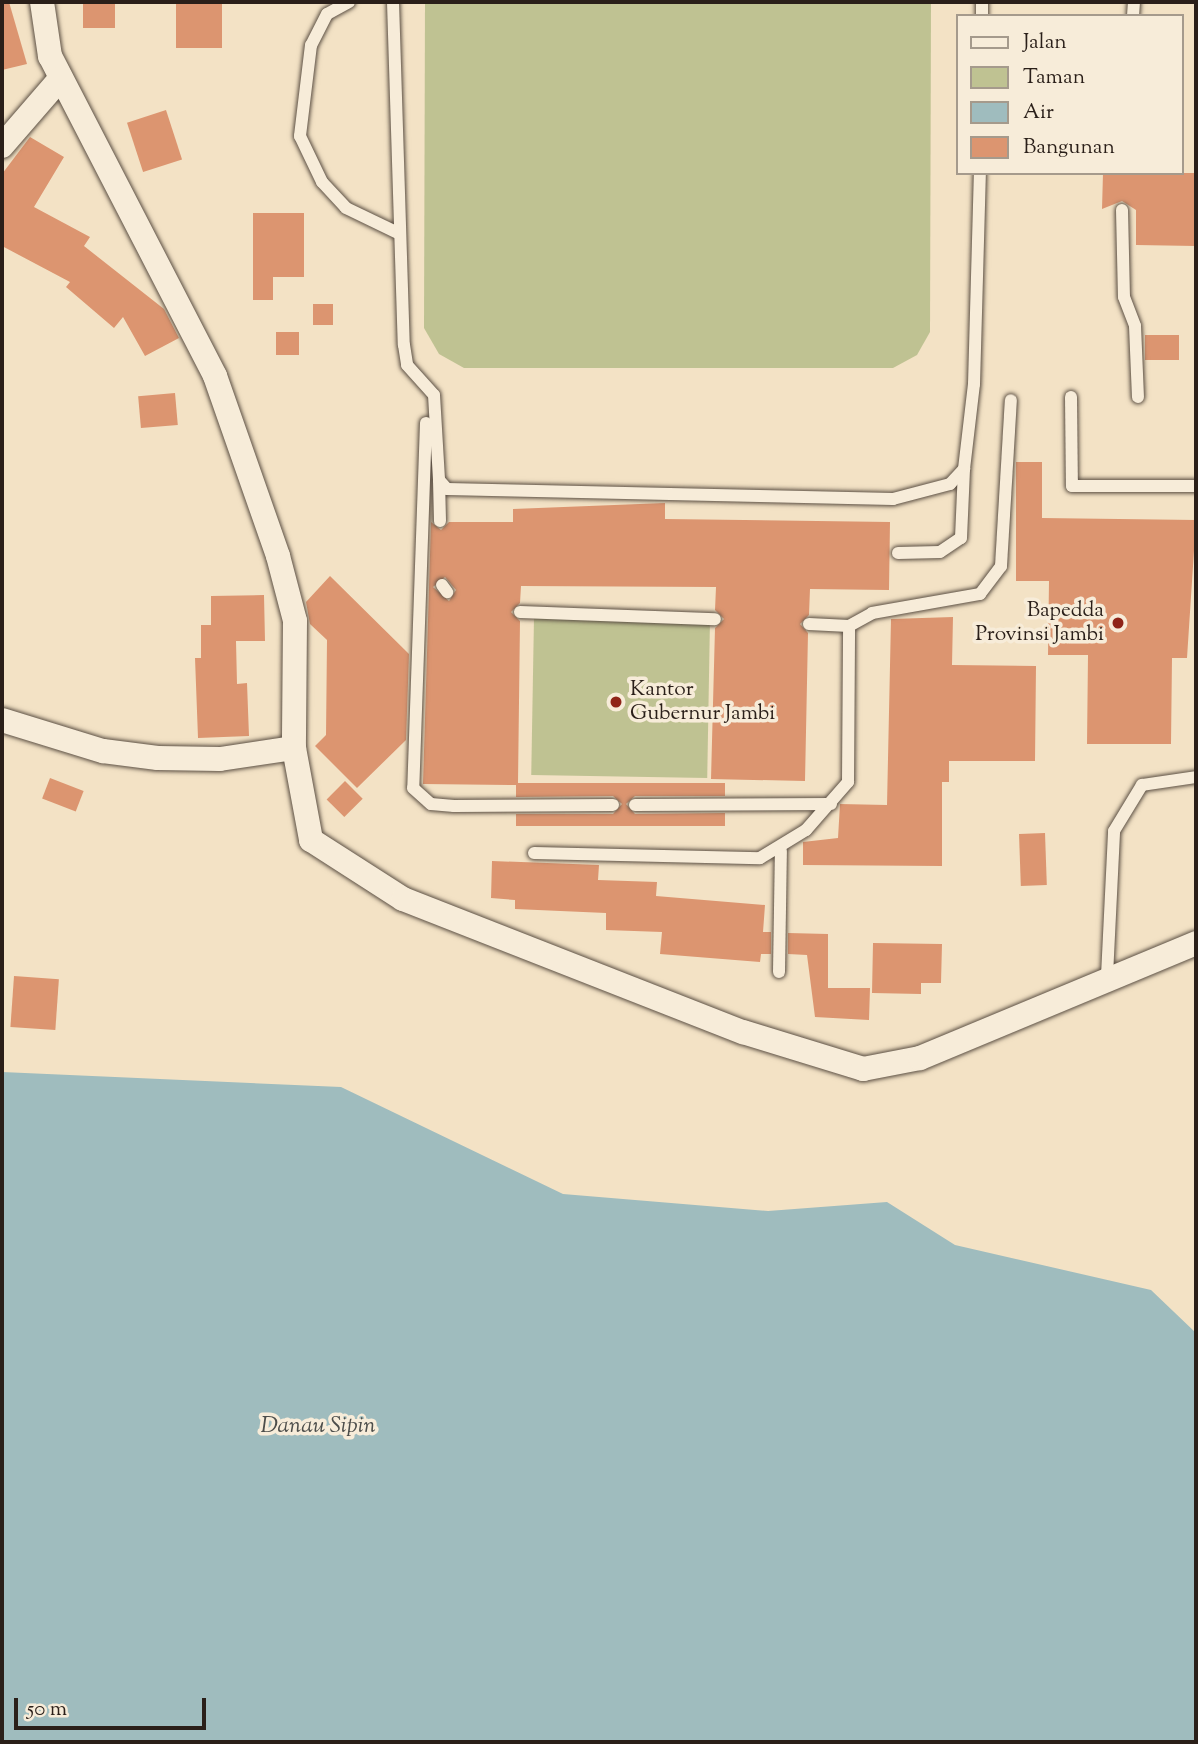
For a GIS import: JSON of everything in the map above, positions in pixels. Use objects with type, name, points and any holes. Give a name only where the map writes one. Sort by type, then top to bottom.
[{"type":"street","points":[[42,2],[61,78],[215,376],[278,556],[295,621],[294,747],[311,839],[403,900],[743,1032],[863,1069],[920,1058],[1107,976],[1196,943]]},
{"type":"street","points":[[2,146],[61,78]]},
{"type":"street","points":[[2,720],[103,751],[158,758],[219,759],[294,747]]},
{"type":"lane","points":[[349,2],[326,8],[311,45],[300,136],[322,181],[346,208],[398,233]]},
{"type":"lane","points":[[394,2],[398,233],[405,355],[434,395],[440,521]]},
{"type":"lane","points":[[898,553],[940,552],[961,538],[964,469],[974,384],[979,175]]},
{"type":"lane","points":[[1122,210],[1124,297],[1135,326],[1138,397]]},
{"type":"lane","points":[[1071,397],[1072,486],[1196,486]]},
{"type":"lane","points":[[808,624],[849,626],[872,613],[980,594],[991,583],[1001,566],[1011,400]]},
{"type":"lane","points":[[426,423],[413,788],[431,804],[454,806],[613,805]]},
{"type":"lane","points":[[439,480],[462,491],[893,499],[930,494],[964,469]]},
{"type":"lane","points":[[520,612],[715,619]]},
{"type":"lane","points":[[534,853],[760,858],[781,850],[831,804],[848,782],[849,626]]},
{"type":"lane","points":[[1107,976],[1114,831],[1142,785],[1196,777]]},
{"type":"lane","points":[[635,805],[831,804]]},
{"type":"lane","points":[[779,972],[781,850]]},
{"type":"green space","points":[[425,2],[931,2],[930,332],[917,355],[893,368],[464,368],[439,354],[424,328]]},
{"type":"green space","points":[[534,617],[710,620],[707,778],[531,775]]},
{"type":"water","name":"Danau Sipin","points":[[2,1072],[341,1087],[563,1194],[768,1211],[887,1202],[955,1245],[1151,1290],[1196,1333],[1196,1742],[2,1742]]},
{"type":"building","points":[[2,2],[9,2],[27,64],[2,70]]},
{"type":"building","points":[[83,2],[115,2],[115,28],[83,28]]},
{"type":"building","points":[[176,2],[222,2],[222,48],[176,48]]},
{"type":"building","points":[[166,110],[182,159],[143,172],[127,123]]},
{"type":"building","points":[[30,137],[64,157],[34,207],[90,237],[84,246],[164,309],[179,338],[145,356],[123,317],[114,328],[66,287],[70,282],[2,246],[2,174]]},
{"type":"building","points":[[1196,173],[1196,246],[1136,245],[1136,210],[1122,201],[1102,209],[1103,175]]},
{"type":"building","points":[[253,213],[304,213],[304,277],[273,277],[273,300],[253,300]]},
{"type":"building","points":[[313,304],[333,304],[333,325],[313,325]]},
{"type":"building","points":[[276,332],[299,332],[299,355],[276,355]]},
{"type":"building","points":[[1145,335],[1179,335],[1179,360],[1145,360]]},
{"type":"building","points":[[175,393],[178,425],[141,428],[138,396]]},
{"type":"building","name":"Bapedda Provinsi Jambi","points":[[1016,462],[1042,462],[1042,518],[1196,520],[1187,658],[1172,658],[1171,744],[1087,744],[1088,655],[1048,655],[1049,581],[1016,581]]},
{"type":"building","points":[[665,503],[665,519],[890,522],[889,590],[810,589],[809,615],[800,624],[808,633],[805,781],[711,779],[715,628],[724,619],[715,610],[716,587],[521,586],[520,603],[511,612],[520,621],[518,783],[725,783],[725,796],[635,796],[626,804],[635,814],[725,813],[725,826],[516,826],[516,814],[613,814],[622,804],[613,796],[516,797],[516,785],[423,784],[431,522],[441,530],[449,522],[513,522],[513,509]],"holes":[[[445,577],[456,590],[449,601],[433,587]]]},
{"type":"building","points":[[330,576],[409,654],[406,740],[357,788],[315,746],[326,735],[327,640],[310,624],[306,602]]},
{"type":"building","points":[[264,595],[265,641],[236,641],[237,684],[247,683],[249,736],[198,738],[195,658],[201,658],[201,625],[211,625],[211,596]]},
{"type":"building","points":[[953,617],[952,665],[1036,666],[1035,761],[949,761],[949,782],[942,782],[942,866],[803,865],[803,842],[838,838],[840,804],[887,805],[891,619]]},
{"type":"building","points":[[50,778],[84,791],[76,811],[42,799]]},
{"type":"building","points":[[345,781],[363,799],[344,817],[327,799]]},
{"type":"building","points":[[1045,833],[1047,885],[1021,886],[1019,834]]},
{"type":"building","points":[[492,861],[599,865],[598,880],[657,882],[656,896],[765,905],[763,932],[771,932],[771,954],[761,954],[760,962],[660,954],[662,932],[606,930],[606,913],[515,909],[515,900],[491,898]]},
{"type":"building","points":[[788,933],[828,934],[828,988],[870,988],[869,1020],[815,1017],[807,955],[788,954]]},
{"type":"building","points":[[873,943],[942,944],[941,983],[921,983],[921,994],[872,993]]},
{"type":"building","points":[[14,976],[59,979],[55,1030],[10,1027]]},
{"type":"place","name":"Bapedda Provinsi Jambi","points":[[1118,623]]},
{"type":"place","name":"Kantor Gubernur Jambi","points":[[616,702]]}]
